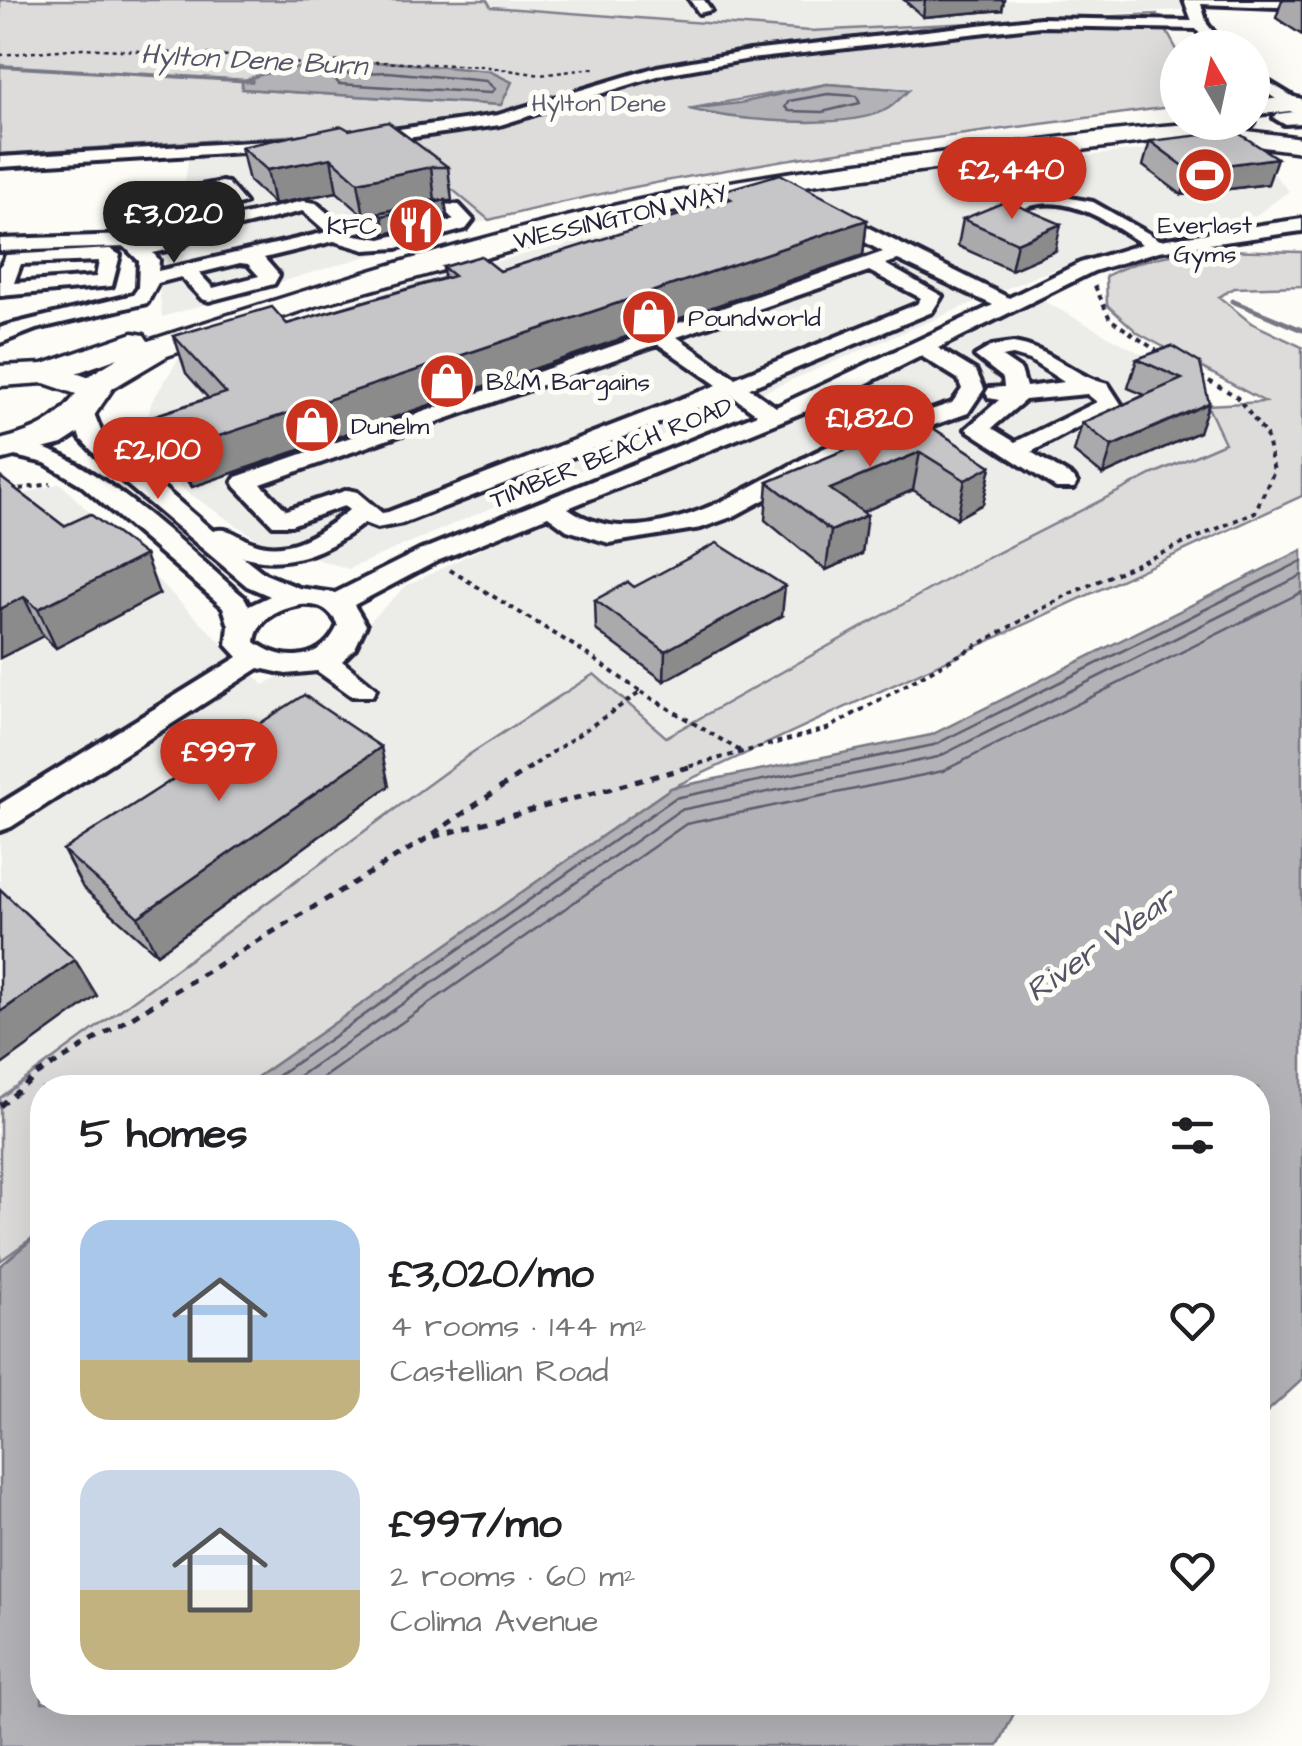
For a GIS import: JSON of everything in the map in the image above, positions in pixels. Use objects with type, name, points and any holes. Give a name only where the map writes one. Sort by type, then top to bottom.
[{"type":"highway","name":"WESSINGTON WAY","points":[[0,376],[47,373],[232,307],[548,218],[653,193],[797,168],[1160,119]]},
{"type":"highway","name":"WESSINGTON WAY","points":[[7,450],[50,437],[84,405],[101,381],[124,365],[230,323],[590,220],[702,195],[796,180],[1160,132]]},
{"type":"highway","points":[[1135,135],[1228,134],[1302,145]]},
{"type":"highway","points":[[47,373],[65,377],[82,388],[84,405]]},
{"type":"street","points":[[1205,30],[1193,10],[1194,0],[1302,4]]},
{"type":"street","points":[[352,140],[500,120],[662,70],[750,55],[1040,22],[1171,16],[1200,24]]},
{"type":"street","points":[[1171,16],[1182,30]]},
{"type":"street","points":[[0,162],[295,144]]},
{"type":"street","points":[[1003,212],[1041,198],[1064,199],[1133,230],[1157,246]]},
{"type":"street","points":[[737,209],[776,199],[806,203],[1006,304]]},
{"type":"street","points":[[142,250],[174,243],[190,233],[303,206],[310,207],[332,229],[352,245],[374,247],[459,226],[464,220],[452,210],[436,209],[332,229],[201,249],[198,254],[206,266]]},
{"type":"street","points":[[190,233],[196,211]]},
{"type":"street","name":"TIMBER BEACH ROAD","points":[[336,603],[428,556],[832,392],[1006,304],[1102,261],[1157,246],[1302,226]]},
{"type":"street","points":[[150,278],[242,258],[332,229]]},
{"type":"street","points":[[0,246],[130,241],[149,260],[150,278],[140,299],[27,326],[0,337]]},
{"type":"street","points":[[870,264],[932,296],[925,308],[733,388],[394,518],[377,521],[348,497],[282,520],[246,482],[900,253]]},
{"type":"street","points":[[110,255],[105,282],[2,285],[13,259],[110,255]]},
{"type":"street","points":[[186,270],[209,295],[267,280],[269,275],[253,258],[242,258]]},
{"type":"street","points":[[0,310],[27,326]]},
{"type":"street","points":[[661,336],[774,416]]},
{"type":"street","points":[[1018,396],[1013,375],[986,356],[1000,348],[1020,346],[1084,386]]},
{"type":"street","points":[[921,348],[968,376],[973,389]]},
{"type":"street","points":[[973,389],[1018,396],[1084,386],[1100,389],[1110,404],[1014,452]]},
{"type":"street","points":[[548,505],[576,525],[608,535],[702,520],[834,453],[960,408],[973,389]]},
{"type":"street","points":[[1018,396],[976,429],[1065,484]]},
{"type":"street","points":[[7,450],[53,458],[88,479],[235,603],[243,626],[241,645],[254,659],[294,666],[321,660],[350,636],[348,614],[336,603],[297,596],[256,580],[173,512],[92,438],[84,405]]},
{"type":"street","points":[[173,512],[210,527],[246,552],[276,554],[308,549],[364,512]]},
{"type":"street","points":[[243,626],[265,606],[297,596]]},
{"type":"street","points":[[7,805],[254,659]]},
{"type":"street","points":[[321,660],[362,689]]},
{"type":"path","points":[[0,55],[82,48],[234,56],[288,64],[351,61],[482,66],[540,75],[598,67]]},
{"type":"path","points":[[1099,308],[1128,334],[1174,361]]},
{"type":"path","points":[[426,839],[827,728],[1067,595],[1255,512],[1274,471],[1266,435],[1236,396],[1190,370]]},
{"type":"path","points":[[0,492],[88,479]]},
{"type":"path","points":[[428,556],[742,752]]},
{"type":"path","points":[[37,1075],[426,839],[641,692]]},
{"type":"path","points":[[0,1106],[30,1081]]},
{"type":"shaded area","points":[[487,0],[1302,3],[810,31],[491,7]]},
{"type":"shaded area","points":[[394,139],[489,220],[162,317],[152,203],[182,200],[189,155]]},
{"type":"shaded area","points":[[1217,142],[1258,156],[1289,191],[1255,216],[1119,246],[1036,276],[348,569],[260,541],[187,492],[142,452],[151,403],[181,355],[434,277],[795,187]]},
{"type":"shaded area","points":[[1036,297],[1197,384],[1226,443],[1153,474],[964,570],[396,917],[69,1075],[30,1075],[30,1103],[0,1141],[0,502],[60,483],[264,685],[368,623],[406,586],[705,438]]},
{"type":"green space","name":"Hylton Dene","points":[[0,0],[487,0],[491,7],[810,31],[1157,14],[1166,30],[1160,30],[1160,108],[745,167],[489,220],[381,130],[0,154]],"holes":[[[388,62],[501,105],[243,89],[256,76],[338,64]],[[827,84],[908,90],[693,108]]]},
{"type":"green space","points":[[1217,250],[1302,252],[1302,286],[1234,288],[1219,297],[1251,323],[1302,347],[1302,496],[671,788],[260,1075],[31,1075],[470,754],[594,674],[666,737],[964,570],[1153,474],[1225,443],[1207,405],[1265,402],[1138,333],[1107,305],[1106,276],[1146,260]]},
{"type":"green space","points":[[30,1076],[30,1240],[0,1261],[0,1098]]},
{"type":"water","points":[[388,62],[489,71],[512,82],[501,105],[242,89],[242,81],[277,71]]},
{"type":"water","points":[[827,84],[909,90],[885,110],[843,120],[760,120],[689,109],[740,103]]},
{"type":"water","name":"River Wear","points":[[1302,550],[1302,1380],[1270,1409],[1270,1075],[260,1075],[671,788],[931,735]]},
{"type":"water","points":[[30,1241],[30,1715],[1013,1715],[998,1746],[0,1746],[0,1266]]},
{"type":"building","points":[[388,122],[448,167],[358,182],[331,158],[267,170],[241,147],[342,126],[349,130]]},
{"type":"building","points":[[1249,140],[1277,158],[1189,170],[1150,141]]},
{"type":"building","points":[[780,174],[867,220],[180,449],[153,416],[226,393],[174,336],[272,307],[287,324],[454,276],[443,267],[481,256],[500,271],[731,199],[719,192]]},
{"type":"building","points":[[445,200],[382,216],[378,213]]},
{"type":"building","points":[[1007,201],[1061,224],[1017,243],[963,219]]},
{"type":"building","points":[[1172,346],[1200,363],[1209,403],[1112,446],[1082,423],[1182,379],[1137,359]]},
{"type":"building","points":[[919,419],[991,466],[965,480],[920,452],[830,489],[867,515],[831,531],[768,482]]},
{"type":"building","points":[[0,477],[64,526],[90,514],[145,555],[38,609],[24,597],[0,609]]},
{"type":"building","points":[[717,543],[785,586],[665,651],[595,600],[628,582],[634,587]]},
{"type":"building","points":[[304,695],[381,747],[138,917],[63,850]]},
{"type":"building","points":[[0,889],[75,960],[0,1012]]},
{"type":"waterway","name":"Hylton Dene Burn","points":[[0,66],[252,81]]},
{"type":"waterway","points":[[1232,301],[1302,330]]},
{"type":"place","name":"Everlast Gyms","points":[[1205,175]]},
{"type":"place","name":"KFC","points":[[416,225]]},
{"type":"place","name":"Poundworld","points":[[649,317]]},
{"type":"place","name":"B&M Bargains","points":[[447,381]]},
{"type":"place","name":"Dunelm","points":[[312,425]]}]
